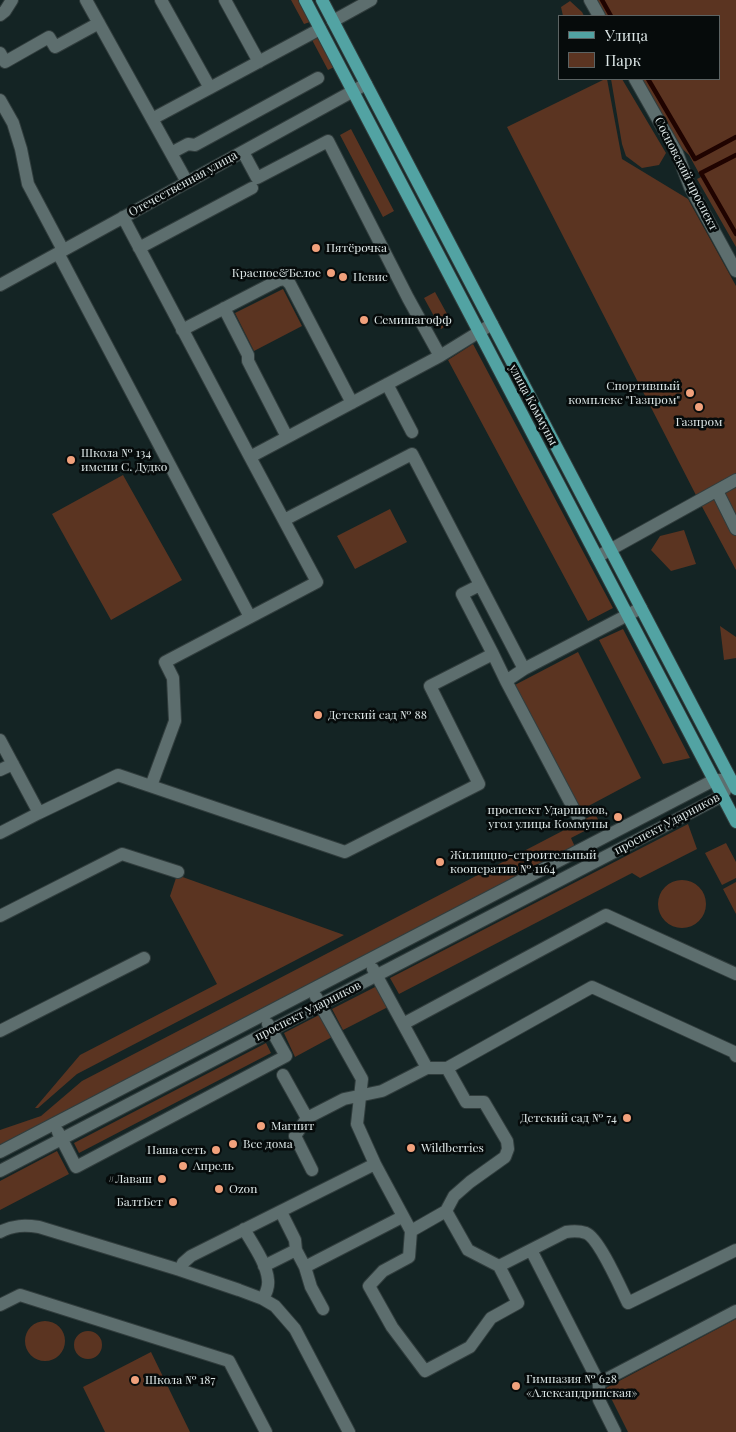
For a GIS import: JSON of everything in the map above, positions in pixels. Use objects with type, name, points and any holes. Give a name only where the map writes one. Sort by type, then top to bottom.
[{"type":"main road","name":"улица Коммуны","points":[[305,0],[736,822]]},
{"type":"main road","name":"улица Коммуны","points":[[322,0],[734,785]]},
{"type":"street","points":[[0,15],[5,12],[12,0]]},
{"type":"street","points":[[86,0],[133,92],[152,119],[187,182]]},
{"type":"street","points":[[161,0],[210,88]]},
{"type":"street","points":[[225,0],[259,62]]},
{"type":"street","points":[[333,20],[371,0]]},
{"type":"street","points":[[590,0],[598,15]]},
{"type":"street","points":[[0,54],[5,62],[49,37],[55,47],[99,24]]},
{"type":"street","points":[[152,119],[320,29]]},
{"type":"street","points":[[171,153],[188,144],[196,145],[318,78]]},
{"type":"street","name":"Сосновский проспект","points":[[636,80],[677,152],[690,188],[736,270]]},
{"type":"street","name":"Отечественная улица","points":[[0,285],[366,84]]},
{"type":"street","points":[[0,100],[12,123],[21,149],[28,184],[60,252],[250,617]]},
{"type":"street","points":[[242,152],[257,178],[328,141],[440,356]]},
{"type":"street","points":[[139,248],[252,188]]},
{"type":"street","points":[[123,217],[317,582],[165,662],[173,678],[175,721],[151,786]]},
{"type":"street","points":[[182,330],[279,280],[285,279],[290,284],[352,403]]},
{"type":"street","points":[[224,308],[248,355],[248,361],[287,437]]},
{"type":"street","points":[[250,457],[440,356],[492,324]]},
{"type":"street","points":[[387,384],[416,441],[412,454],[524,669]]},
{"type":"street","points":[[284,520],[412,454]]},
{"type":"street","points":[[597,557],[736,480]]},
{"type":"street","points":[[717,491],[736,529]]},
{"type":"street","points":[[480,585],[462,594],[579,819]]},
{"type":"street","points":[[506,680],[641,608]]},
{"type":"street","points":[[0,833],[118,775],[345,852],[479,784],[430,686],[492,654]]},
{"type":"street","points":[[0,740],[39,814]]},
{"type":"street","points":[[0,770],[13,764]]},
{"type":"street","name":"проспект Ударников","points":[[0,1152],[714,780],[734,785]]},
{"type":"street","name":"проспект Ударников","points":[[0,1171],[722,796],[734,785]]},
{"type":"street","points":[[0,916],[122,854],[178,872]]},
{"type":"street","points":[[403,1024],[606,914],[736,974]]},
{"type":"street","points":[[0,1031],[144,958]]},
{"type":"street","points":[[369,960],[427,1068]]},
{"type":"street","points":[[312,1170],[295,1136],[307,1118],[344,1099],[382,1092],[427,1068],[447,1068],[592,987],[734,1052],[736,1056]]},
{"type":"street","points":[[312,990],[362,1079],[357,1124],[375,1164],[410,1231],[409,1257],[383,1271],[369,1286],[392,1327],[425,1371],[470,1347],[491,1318],[518,1303],[499,1266],[468,1250],[446,1211]]},
{"type":"street","points":[[54,1124],[76,1167],[286,1056],[264,1015]]},
{"type":"street","points":[[410,1231],[446,1211],[454,1196],[505,1157],[508,1149],[507,1141],[484,1102],[466,1102],[447,1068]]},
{"type":"street","points":[[283,1075],[307,1118]]},
{"type":"street","points":[[180,1270],[183,1263],[191,1256],[375,1164]]},
{"type":"street","points":[[283,1216],[294,1240],[296,1250],[305,1267],[311,1287],[323,1309]]},
{"type":"street","points":[[305,1267],[402,1217]]},
{"type":"street","points":[[0,1232],[6,1228],[22,1225],[39,1227],[180,1270],[263,1299],[275,1306],[295,1329],[349,1432]]},
{"type":"street","points":[[244,1229],[264,1266],[268,1279],[268,1289],[263,1299]]},
{"type":"street","points":[[499,1266],[566,1232],[577,1231],[587,1233],[597,1243],[628,1303],[736,1250]]},
{"type":"street","points":[[264,1266],[296,1250]]},
{"type":"street","points":[[531,1250],[599,1383],[599,1400],[615,1432]]},
{"type":"street","points":[[0,1305],[20,1295],[230,1361],[266,1432]]},
{"type":"street","points":[[599,1383],[736,1311]]},
{"type":"green space","points":[[291,0],[298,0],[310,22],[304,24]]},
{"type":"green space","points":[[596,0],[736,0],[736,247],[697,179],[701,177],[689,155],[673,140],[640,80],[721,80],[721,15],[604,15]]},
{"type":"green space","points":[[570,1],[584,15],[563,15],[561,7]]},
{"type":"green space","points":[[317,35],[334,67],[328,70],[311,38]]},
{"type":"green space","name":"Cпортивный комплекс \"Газпром\"","points":[[603,80],[607,80],[622,159],[688,199],[736,286],[736,570],[699,501],[507,127]]},
{"type":"green space","points":[[611,80],[623,80],[666,153],[659,165],[642,168],[626,156],[622,144]]},
{"type":"green space","points":[[351,129],[394,211],[383,217],[340,135]]},
{"type":"green space","points":[[283,289],[302,326],[254,351],[235,313]]},
{"type":"green space","points":[[435,292],[452,323],[441,329],[424,298]]},
{"type":"green space","points":[[473,344],[613,608],[588,621],[448,360]]},
{"type":"green space","points":[[123,475],[182,580],[111,620],[52,514]]},
{"type":"green space","points":[[390,509],[407,542],[355,569],[337,536]]},
{"type":"green space","points":[[684,530],[696,564],[671,571],[651,550],[660,536]]},
{"type":"green space","points":[[720,626],[736,637],[736,658],[724,660]]},
{"type":"green space","points":[[623,629],[690,758],[663,764],[599,640]]},
{"type":"green space","points":[[578,652],[641,778],[579,811],[511,687]]},
{"type":"green space","points":[[595,814],[600,823],[571,838],[575,847],[0,1145],[0,1130],[41,1116],[82,1081]]},
{"type":"green space","points":[[688,824],[697,849],[640,878],[632,873],[399,994],[390,978]]},
{"type":"green space","points":[[726,843],[736,862],[736,878],[722,885],[705,853]]},
{"type":"green space","points":[[177,875],[344,935],[77,1074],[38,1108],[35,1108],[80,1055],[217,984],[170,896]]},
{"type":"green space","points":[[682,880],[691,882],[699,887],[704,895],[706,904],[704,913],[699,921],[691,926],[682,928],[673,926],[665,921],[660,913],[658,904],[660,895],[665,887],[673,882]]},
{"type":"green space","points":[[736,882],[736,914],[723,889]]},
{"type":"green space","points":[[377,986],[388,1007],[343,1030],[332,1009]]},
{"type":"green space","points":[[319,1015],[332,1037],[295,1057],[284,1033]]},
{"type":"green space","points":[[266,1043],[271,1053],[79,1153],[74,1143]]},
{"type":"green space","points":[[57,1151],[69,1174],[0,1210],[0,1181]]},
{"type":"green space","points":[[736,1319],[736,1432],[628,1432],[606,1388]]},
{"type":"green space","points":[[49,1321],[56,1324],[62,1330],[65,1341],[64,1349],[56,1358],[49,1361],[41,1361],[34,1358],[26,1349],[25,1337],[28,1330],[37,1322]]},
{"type":"green space","points":[[88,1331],[98,1335],[102,1345],[98,1355],[88,1359],[78,1355],[74,1345],[78,1335]]},
{"type":"green space","points":[[151,1352],[190,1432],[105,1432],[83,1387]]},
{"type":"waterway","points":[[602,0],[610,15]]},
{"type":"waterway","points":[[649,80],[695,159],[736,137]]},
{"type":"waterway","points":[[736,155],[701,173],[736,234]]},
{"type":"place","name":"Пятёрочка","points":[[316,248]]},
{"type":"place","name":"Красное&Белое","points":[[331,273]]},
{"type":"place","name":"Невис","points":[[343,277]]},
{"type":"place","name":"Семишагофф","points":[[364,320]]},
{"type":"place","name":"Cпортивный комплекс \"Газпром\"","points":[[690,393]]},
{"type":"place","name":"Газпром","points":[[699,407]]},
{"type":"place","name":"Школа № 134 имени С. Дудко","points":[[71,460]]},
{"type":"place","name":"Детский сад № 88","points":[[318,715]]},
{"type":"place","name":"проспект Ударников, угол улицы Коммуны","points":[[618,817]]},
{"type":"place","name":"Жилищно-строительный кооператив № 1164","points":[[440,862]]},
{"type":"place","name":"Детский сад № 74","points":[[627,1118]]},
{"type":"place","name":"Магнит","points":[[261,1126]]},
{"type":"place","name":"Все дома","points":[[233,1144]]},
{"type":"place","name":"Wildberries","points":[[411,1148]]},
{"type":"place","name":"Наша сеть","points":[[216,1150]]},
{"type":"place","name":"Апрель","points":[[183,1166]]},
{"type":"place","name":"#Лаваш","points":[[162,1179]]},
{"type":"place","name":"Ozon","points":[[219,1189]]},
{"type":"place","name":"БалтБет","points":[[173,1202]]},
{"type":"place","name":"Школа № 187","points":[[135,1380]]},
{"type":"place","name":"Гимназия № 628 «Александринская»","points":[[516,1386]]}]
